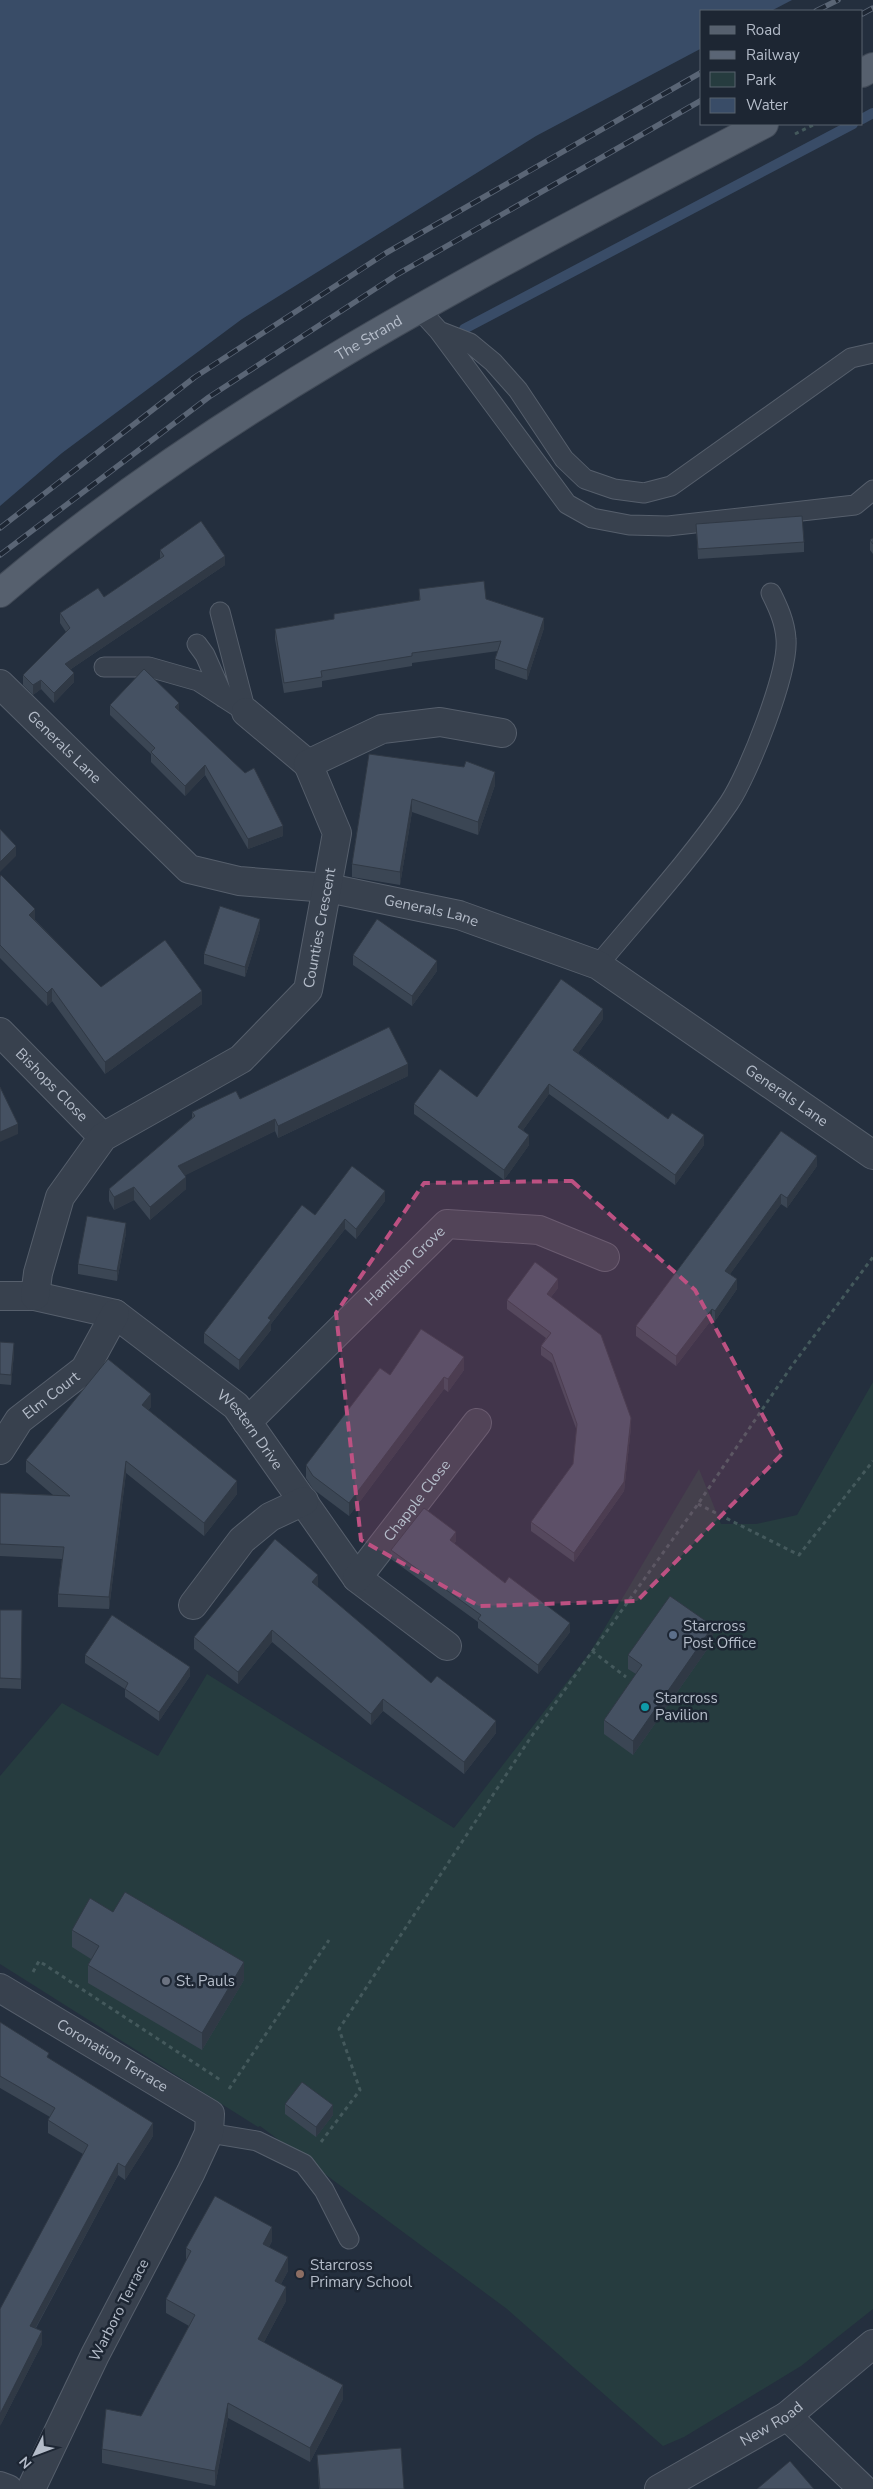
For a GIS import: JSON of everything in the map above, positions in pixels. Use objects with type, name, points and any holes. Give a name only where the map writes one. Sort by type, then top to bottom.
[{"type":"main road","name":"The Strand","points":[[0,593],[114,502],[238,418],[419,309],[513,256],[762,125]]},
{"type":"street","name":"Generals Lane","points":[[0,684],[190,869],[239,881],[328,888],[459,915],[598,965],[873,1155]]},
{"type":"street","points":[[235,705],[308,764],[382,728],[440,722],[502,733]]},
{"type":"street","name":"Counties Crescent","points":[[34,1296],[38,1273],[60,1197],[103,1136],[240,1058],[308,990],[337,833],[308,764]]},
{"type":"street","name":"Bishops Close","points":[[0,1032],[103,1136]]},
{"type":"street","name":"Hamilton Grove","points":[[247,1422],[447,1224],[538,1230],[605,1257]]},
{"type":"street","name":"Western Drive","points":[[0,1296],[34,1296],[115,1314],[236,1406],[357,1578],[448,1646]]},
{"type":"street","name":"Elm Court","points":[[0,1450],[19,1420],[85,1368],[115,1314]]},
{"type":"street","name":"Chapple Close","points":[[357,1578],[477,1423]]},
{"type":"street","points":[[193,1605],[242,1540],[270,1517],[304,1501]]},
{"type":"street","name":"Coronation Terrace","points":[[9,1993],[209,2124]]},
{"type":"street","name":"Warboro Terrace","points":[[31,2489],[95,2354],[191,2172],[209,2124]]},
{"type":"street","name":"New Road","points":[[659,2489],[787,2416],[873,2344]]},
{"type":"street","points":[[787,2416],[863,2489]]},
{"type":"street","points":[[870,2489],[873,2484]]},
{"type":"street","points":[[0,2486],[8,2489]]},
{"type":"lane","points":[[419,309],[439,331],[567,504],[592,518],[629,525],[668,526],[855,505],[873,490]]},
{"type":"lane","points":[[439,331],[470,343],[493,362],[518,390],[564,460],[585,479],[614,489],[644,492],[671,486],[851,358],[873,353]]},
{"type":"lane","points":[[598,965],[730,802],[761,736],[781,676],[787,640],[780,612],[771,593]]},
{"type":"lane","points":[[220,612],[235,705]]},
{"type":"lane","points":[[197,644],[235,705]]},
{"type":"lane","points":[[104,667],[149,667],[198,681],[235,705]]},
{"type":"lane","points":[[209,2124],[257,2141],[304,2164],[324,2190],[349,2239]]},
{"type":"path","points":[[304,2164],[360,2090],[339,2029],[531,1737],[698,1504],[792,1367],[873,1257]]},
{"type":"path","points":[[698,1504],[799,1555],[873,1461]]},
{"type":"path","points":[[592,1651],[626,1677]]},
{"type":"path","points":[[209,2124],[231,2087],[329,1940]]},
{"type":"path","points":[[9,1993],[39,1961],[231,2087]]},
{"type":"highlighted area","points":[[572,1181],[695,1290],[783,1453],[637,1601],[479,1606],[361,1540],[336,1313],[424,1183]]},
{"type":"green space","points":[[873,1382],[873,2309],[801,2366],[684,2437],[663,2446],[507,2309],[260,2126],[258,2127],[0,1964],[0,1776],[62,1703],[158,1756],[207,1674],[454,1828],[591,1651],[699,1469],[721,1524],[756,1524],[797,1515]]},
{"type":"water","points":[[0,0],[792,0],[773,10],[700,10],[700,49],[536,136],[242,319],[62,453],[0,506]]},
{"type":"building","points":[[802,516],[804,542],[698,549],[696,524]]},
{"type":"building","points":[[201,521],[225,556],[65,664],[74,673],[54,693],[41,680],[33,685],[23,675],[70,628],[60,613],[98,588],[104,597],[164,556],[160,550]]},
{"type":"building","points":[[484,581],[486,599],[544,618],[527,670],[495,659],[501,641],[412,653],[412,656],[321,671],[322,677],[284,683],[275,629],[334,619],[334,614],[420,600],[419,589]]},
{"type":"building","points":[[144,669],[179,703],[175,707],[245,773],[254,768],[283,826],[248,839],[205,765],[185,786],[151,752],[155,748],[110,705]]},
{"type":"building","points":[[369,754],[464,767],[466,761],[495,772],[478,822],[412,799],[400,872],[352,864]]},
{"type":"building","points":[[0,829],[16,846],[0,862]]},
{"type":"building","points":[[1,875],[35,909],[29,915],[101,987],[165,940],[202,991],[105,1062],[52,988],[47,993],[0,945]]},
{"type":"building","points":[[220,906],[260,919],[245,967],[204,954]]},
{"type":"building","points":[[377,919],[437,961],[412,996],[353,955]]},
{"type":"building","points":[[561,979],[603,1009],[573,1050],[668,1119],[672,1113],[704,1135],[675,1175],[549,1084],[518,1127],[529,1135],[504,1170],[414,1104],[440,1069],[477,1097]]},
{"type":"building","points":[[389,1027],[408,1064],[278,1126],[275,1119],[178,1166],[186,1177],[150,1207],[134,1187],[114,1197],[109,1189],[195,1116],[192,1112],[236,1091],[240,1099]]},
{"type":"building","points":[[0,1087],[18,1124],[0,1132]]},
{"type":"building","points":[[781,1131],[817,1156],[787,1198],[781,1194],[725,1271],[737,1279],[715,1311],[712,1309],[676,1356],[636,1326]]},
{"type":"building","points":[[352,1166],[385,1191],[356,1229],[345,1219],[268,1318],[271,1320],[239,1360],[204,1333],[302,1205],[315,1215]]},
{"type":"building","points":[[87,1216],[126,1223],[117,1271],[78,1264]]},
{"type":"building","points":[[535,1262],[558,1279],[547,1294],[601,1335],[631,1418],[624,1482],[574,1553],[531,1522],[573,1464],[577,1424],[552,1354],[541,1346],[551,1333],[507,1300]]},
{"type":"building","points":[[421,1329],[464,1357],[448,1379],[444,1377],[349,1503],[313,1476],[306,1465],[380,1368],[390,1375]]},
{"type":"building","points":[[0,1342],[14,1343],[11,1375],[0,1374]]},
{"type":"building","points":[[108,1359],[151,1394],[142,1405],[237,1481],[204,1523],[126,1461],[109,1597],[58,1594],[64,1547],[0,1544],[0,1493],[70,1496],[26,1460]]},
{"type":"building","points":[[424,1508],[456,1532],[450,1540],[505,1583],[509,1577],[570,1623],[538,1665],[478,1619],[481,1615],[391,1550]]},
{"type":"building","points":[[275,1539],[318,1575],[312,1582],[431,1683],[437,1676],[496,1721],[464,1762],[383,1699],[371,1714],[272,1630],[238,1672],[194,1637]]},
{"type":"building","name":"Starcross Pavilion","points":[[670,1596],[713,1626],[633,1741],[604,1720],[642,1665],[628,1655]]},
{"type":"building","points":[[0,1610],[22,1610],[21,1679],[0,1678]]},
{"type":"building","points":[[112,1615],[190,1667],[159,1712],[125,1689],[128,1683],[85,1655]]},
{"type":"building","name":"St. Pauls","points":[[125,1892],[244,1962],[202,2033],[88,1965],[99,1946],[72,1930],[90,1898],[113,1912]]},
{"type":"building","points":[[0,2022],[49,2053],[47,2057],[153,2123],[125,2167],[118,2163],[30,2326],[42,2331],[0,2414],[0,2309],[88,2145],[48,2120],[55,2108],[0,2076]]},
{"type":"building","points":[[302,2082],[333,2105],[316,2127],[285,2104]]},
{"type":"building","points":[[215,2196],[272,2227],[263,2244],[288,2257],[275,2281],[286,2287],[258,2339],[343,2385],[310,2448],[228,2403],[215,2471],[102,2449],[106,2409],[141,2416],[195,2315],[166,2299],[191,2251],[186,2248]]},
{"type":"building","points":[[401,2448],[404,2489],[320,2489],[317,2455]]},
{"type":"building","points":[[790,2461],[814,2489],[757,2489]]},
{"type":"waterway","points":[[863,118],[873,113]]},
{"type":"waterway","points":[[464,329],[851,125]]},
{"type":"railway","points":[[818,10],[838,0]]},
{"type":"railway","points":[[863,13],[873,8]]},
{"type":"railway","points":[[0,528],[195,377],[386,253],[700,73]]},
{"type":"railway","points":[[0,555],[209,397],[398,274],[700,101]]},
{"type":"place","name":"Starcross Post Office","points":[[673,1635]]},
{"type":"place","name":"Starcross Pavilion","points":[[645,1707]]},
{"type":"place","name":"St. Pauls","points":[[166,1981]]},
{"type":"place","name":"Starcross Primary School","points":[[300,2274]]}]
